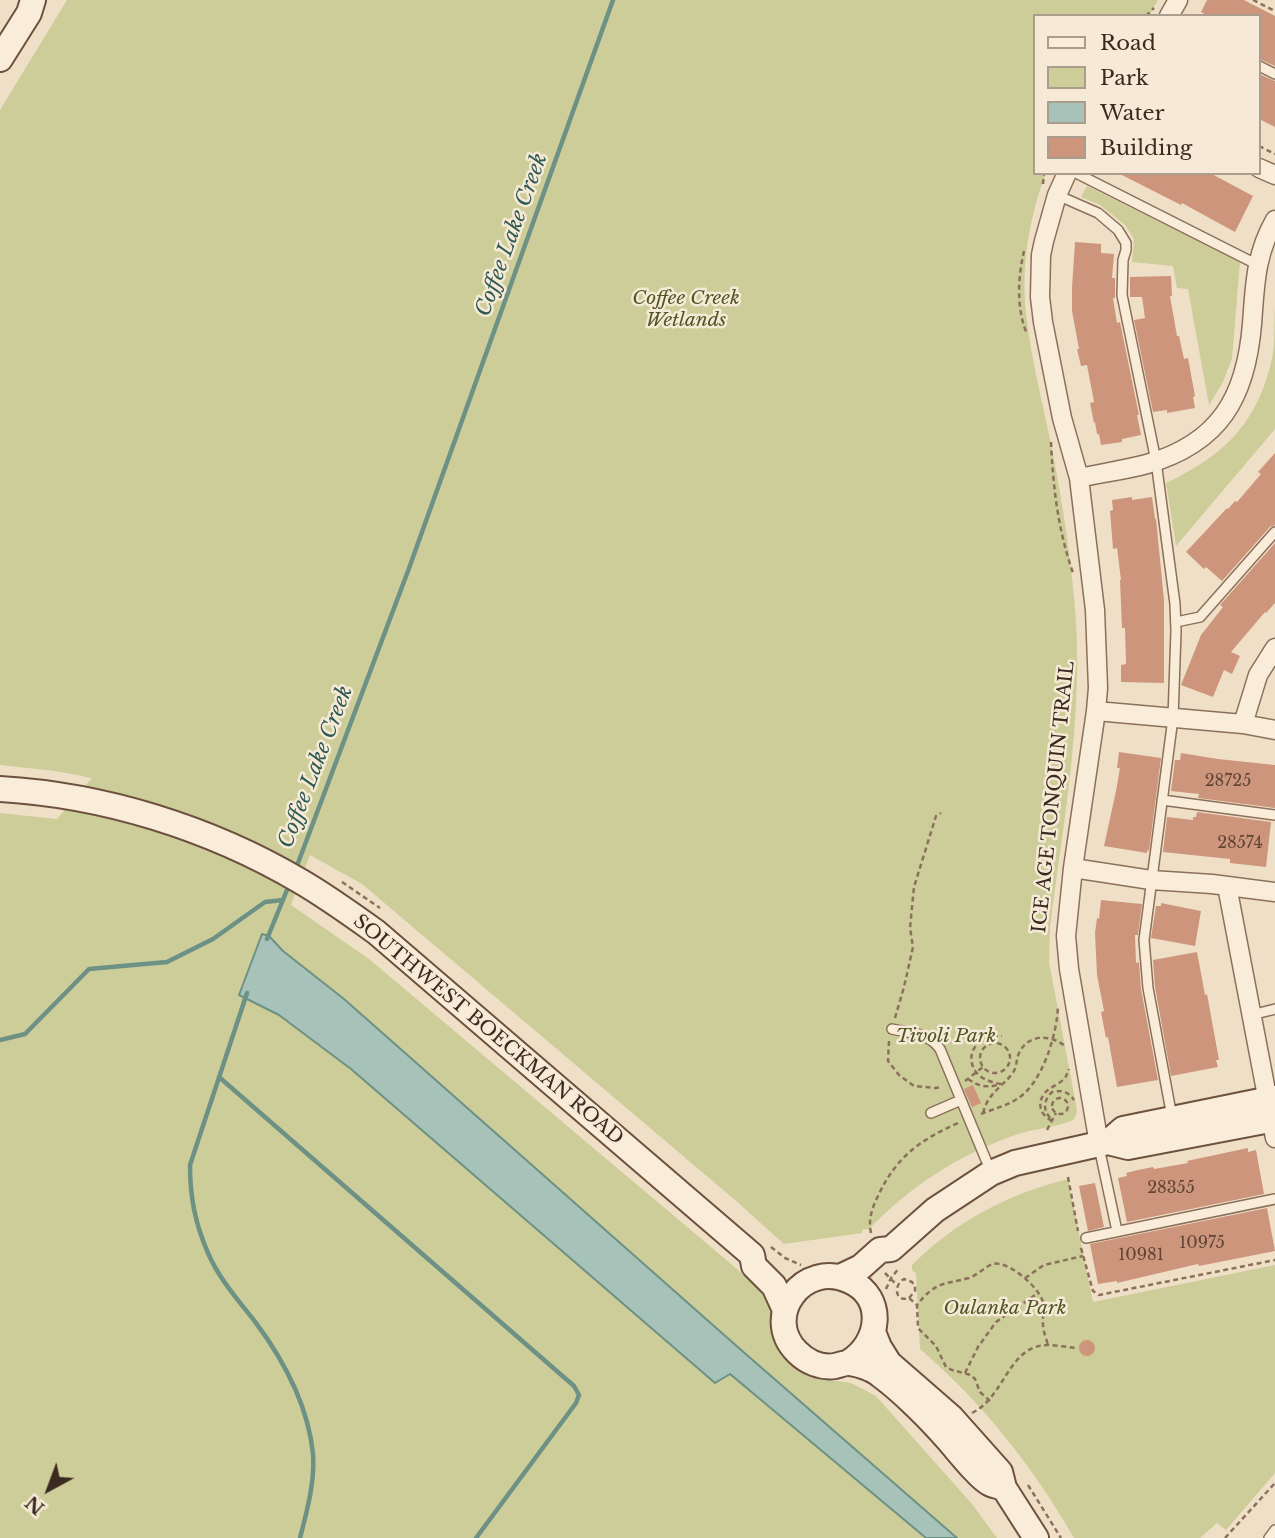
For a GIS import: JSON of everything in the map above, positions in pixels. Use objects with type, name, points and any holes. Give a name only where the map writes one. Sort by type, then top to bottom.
[{"type":"main road","points":[[0,59],[29,13],[33,0]]},
{"type":"main road","name":"SOUTHWEST BOECKMAN ROAD","points":[[0,789],[49,794],[123,809],[180,825],[281,870],[376,932],[752,1255],[764,1256],[787,1272],[810,1280],[827,1276],[840,1277]]},
{"type":"main road","points":[[1103,1143],[1123,1129],[1173,1119],[1273,1115]]},
{"type":"main road","points":[[888,1252],[935,1210],[991,1173],[1015,1163],[1103,1143],[1128,1147],[1273,1115]]},
{"type":"main road","points":[[840,1277],[861,1267],[880,1250],[888,1252]]},
{"type":"main road","points":[[871,1304],[874,1286],[890,1261],[888,1252]]},
{"type":"main road","name":"SOUTHWEST BOECKMAN ROAD","points":[[752,1255],[754,1266],[774,1286],[785,1310],[787,1338],[797,1353],[821,1366],[849,1362],[879,1374],[940,1431],[987,1483],[1004,1488]]},
{"type":"main road","points":[[840,1277],[861,1289],[871,1304]]},
{"type":"main road","points":[[785,1310],[796,1290],[810,1280]]},
{"type":"main road","name":"SOUTHWEST BOECKMAN ROAD","points":[[871,1304],[873,1332],[889,1363],[938,1405],[1000,1472],[1004,1488],[1036,1538]]},
{"type":"main road","points":[[849,1362],[863,1351],[873,1332]]},
{"type":"street","points":[[1065,175],[1050,191],[1041,255],[1040,297],[1062,418],[1079,478],[1096,610],[1096,711],[1066,936],[1103,1143]]},
{"type":"street","points":[[1079,478],[1156,461],[1193,444],[1209,432],[1223,416],[1237,396],[1244,376],[1258,265],[1261,251],[1275,220]]},
{"type":"street","points":[[1242,724],[1258,675],[1275,648]]},
{"type":"street","points":[[1096,711],[1242,724],[1275,730]]},
{"type":"street","points":[[1073,868],[1151,880],[1275,892]]},
{"type":"street","points":[[1227,886],[1273,1115]]},
{"type":"lane","points":[[1080,175],[1258,265]]},
{"type":"lane","points":[[1050,191],[1098,213],[1124,236],[1126,250],[1123,260],[1122,295],[1156,461],[1175,604],[1172,718],[1144,940],[1147,988],[1173,1119]]},
{"type":"lane","points":[[1176,622],[1200,617],[1275,532]]},
{"type":"lane","points":[[1162,800],[1275,815]]},
{"type":"lane","points":[[1251,1015],[1275,1009]]},
{"type":"lane","points":[[892,1029],[927,1037],[940,1049],[991,1173]]},
{"type":"lane","points":[[930,1113],[961,1100]]},
{"type":"lane","points":[[1103,1143],[1117,1231]]},
{"type":"lane","points":[[1086,1238],[1275,1199]]},
{"type":"lane","points":[[1269,1538],[1275,1530]]},
{"type":"path","points":[[1253,0],[1275,11]]},
{"type":"path","points":[[1045,175],[1050,191]]},
{"type":"path","points":[[1023,252],[1019,278],[1021,304],[1024,327],[1030,339]]},
{"type":"path","points":[[1051,438],[1054,491],[1060,528],[1074,576]]},
{"type":"path","points":[[941,813],[936,816],[914,887],[911,909],[913,947],[888,1043],[888,1061],[899,1075],[914,1086],[934,1088],[955,1085],[983,1067]]},
{"type":"path","points":[[897,1285],[904,1279],[912,1282],[915,1291],[909,1298],[900,1298],[897,1295],[897,1285],[891,1278],[888,1252],[869,1223],[874,1205],[892,1170],[904,1156],[925,1141],[968,1119],[1008,1104],[1026,1092],[1039,1075],[1058,1021],[1058,996]]},
{"type":"path","points":[[1001,1084],[976,1073],[972,1054],[978,1042],[988,1037],[1002,1036]]},
{"type":"path","points":[[984,1113],[989,1098],[1016,1069],[1020,1051],[1024,1046],[1042,1037],[1052,1038],[1066,1047]]},
{"type":"path","points":[[999,1044],[1007,1050],[1009,1065],[1002,1072],[993,1073],[983,1067],[982,1052],[989,1045],[999,1044]]},
{"type":"path","points":[[1052,1121],[1041,1111],[1040,1103],[1047,1090],[1064,1079],[1070,1062]]},
{"type":"path","points":[[1002,1072],[1006,1080]]},
{"type":"path","points":[[968,1079],[985,1087],[1001,1084]]},
{"type":"path","points":[[1058,1091],[1059,1098]]},
{"type":"path","points":[[1052,1121],[1044,1108],[1045,1101],[1052,1092],[1068,1093],[1076,1104]]},
{"type":"path","points":[[1064,1099],[1067,1106],[1064,1112],[1056,1112],[1052,1104],[1054,1100],[1064,1099]]},
{"type":"path","points":[[1047,1130],[1056,1112]]},
{"type":"path","points":[[1068,1177],[1083,1256],[1093,1291],[1099,1295],[1275,1260]]},
{"type":"path","points":[[1024,1279],[1044,1265],[1083,1256]]},
{"type":"path","points":[[783,1263],[785,1258]]},
{"type":"path","points":[[990,1401],[971,1375],[946,1367],[936,1346],[921,1333],[917,1323],[917,1305],[930,1291],[939,1285],[976,1275],[991,1264],[1007,1266],[1024,1279],[1043,1301],[1043,1328],[1048,1345]]},
{"type":"path","points":[[965,1373],[978,1347],[996,1322],[1038,1293]]},
{"type":"path","points":[[909,1298],[917,1305]]},
{"type":"path","points":[[970,1415],[990,1401],[1022,1355],[1036,1347],[1048,1345],[1075,1348]]},
{"type":"path","points":[[1225,1538],[1273,1489],[1275,1483]]},
{"type":"green space","points":[[67,0],[1158,0],[1150,14],[1034,14],[1034,175],[1045,175],[1028,242],[1026,313],[1063,513],[1076,622],[1074,737],[1050,927],[1049,962],[1077,1110],[1073,1120],[1015,1135],[955,1162],[919,1185],[869,1229],[862,1230],[862,1233],[784,1244],[362,884],[310,855],[291,905],[369,959],[756,1285],[771,1304],[773,1330],[782,1352],[798,1369],[818,1378],[851,1383],[876,1396],[972,1504],[997,1538],[0,1538],[0,813],[57,819],[92,778],[0,765],[0,110]]},
{"type":"green space","points":[[1087,186],[1240,262],[1232,358],[1223,382],[1209,405],[1188,289],[1177,288],[1173,266],[1132,262],[1134,239],[1125,225],[1100,205],[1081,197]]},
{"type":"green space","points":[[1275,309],[1275,429],[1176,546],[1166,483],[1223,447],[1249,416],[1267,377],[1273,353]]},
{"type":"green space","name":"Oulanka Park","points":[[1068,1179],[1093,1302],[1275,1265],[1275,1473],[1226,1530],[1217,1523],[1200,1538],[1074,1538],[1042,1486],[1005,1437],[965,1391],[920,1349],[916,1273],[912,1270],[912,1265],[946,1235],[984,1211],[1024,1193]]},
{"type":"water","points":[[262,934],[269,936],[283,951],[344,999],[957,1538],[926,1538],[730,1374],[715,1383],[351,1069],[279,1015],[239,995]]},
{"type":"building","points":[[1207,0],[1244,0],[1275,16],[1275,66],[1261,60],[1261,14],[1201,12]]},
{"type":"building","points":[[1261,75],[1275,81],[1275,127],[1261,120]]},
{"type":"building","points":[[1122,175],[1214,175],[1253,196],[1235,232],[1182,203],[1181,205]]},
{"type":"building","points":[[1075,242],[1101,244],[1101,253],[1114,254],[1113,298],[1141,435],[1122,439],[1122,442],[1101,445],[1094,423],[1090,403],[1094,402],[1087,365],[1081,366],[1072,311]]},
{"type":"building","points":[[1171,276],[1170,296],[1177,336],[1184,359],[1188,358],[1195,408],[1167,413],[1167,410],[1153,412],[1134,320],[1145,318],[1142,297],[1130,297],[1130,277]]},
{"type":"building","points":[[1275,453],[1275,525],[1270,527],[1222,581],[1186,552],[1227,508],[1237,502]]},
{"type":"building","points":[[1132,497],[1132,500],[1152,497],[1156,519],[1164,600],[1164,683],[1121,682],[1121,665],[1126,664],[1125,628],[1122,628],[1121,580],[1117,548],[1113,549],[1110,511],[1113,510],[1112,500]]},
{"type":"building","points":[[1275,543],[1275,603],[1231,652],[1240,656],[1232,674],[1224,670],[1213,697],[1181,685],[1201,635],[1223,607],[1220,605]]},
{"type":"building","points":[[1119,752],[1161,758],[1147,853],[1104,846],[1120,768],[1117,768]]},
{"type":"building","points":[[1181,753],[1275,765],[1275,808],[1198,798],[1199,794],[1171,791],[1175,760],[1180,760]]},
{"type":"building","points":[[1197,812],[1271,822],[1266,867],[1230,863],[1230,859],[1163,852],[1167,817],[1193,820]]},
{"type":"building","points":[[1101,900],[1142,904],[1138,935],[1135,935],[1136,963],[1139,962],[1141,989],[1158,1080],[1117,1087],[1101,1012],[1104,1011],[1097,975],[1095,933]]},
{"type":"building","points":[[1161,903],[1201,911],[1195,946],[1151,938],[1156,906],[1161,906]]},
{"type":"building","points":[[1197,952],[1205,995],[1207,994],[1218,1067],[1171,1076],[1155,987],[1153,960]]},
{"type":"building","points":[[973,1085],[981,1103],[972,1107],[964,1089]]},
{"type":"building","points":[[1248,1148],[1248,1152],[1256,1150],[1264,1194],[1127,1222],[1118,1178],[1127,1176],[1126,1173],[1188,1163],[1187,1161]]},
{"type":"building","points":[[1095,1183],[1104,1227],[1088,1231],[1079,1186]]},
{"type":"building","points":[[1267,1208],[1275,1251],[1199,1266],[1198,1264],[1117,1283],[1098,1284],[1090,1244]]},
{"type":"building","points":[[1087,1340],[1093,1342],[1093,1354],[1087,1356],[1081,1354],[1079,1348],[1081,1342]]},
{"type":"waterway","name":"Coffee Lake Creek","points":[[295,871],[408,571],[613,0]]},
{"type":"waterway","name":"Coffee Lake Creek","points":[[267,939],[289,885]]},
{"type":"waterway","points":[[0,1040],[25,1034],[89,969],[167,962],[213,939],[265,902],[283,900]]},
{"type":"waterway","name":"Coffee Lake Creek","points":[[247,993],[190,1165],[191,1188],[203,1242],[213,1263],[276,1353],[294,1385],[306,1418],[313,1454],[313,1475],[300,1538]]},
{"type":"waterway","points":[[219,1077],[574,1386],[579,1395],[576,1403],[476,1538]]},
{"type":"park label","name":"Coffee Creek Wetlands","points":[[686,310]]},
{"type":"park label","name":"Tivoli Park","points":[[946,1037]]}]
